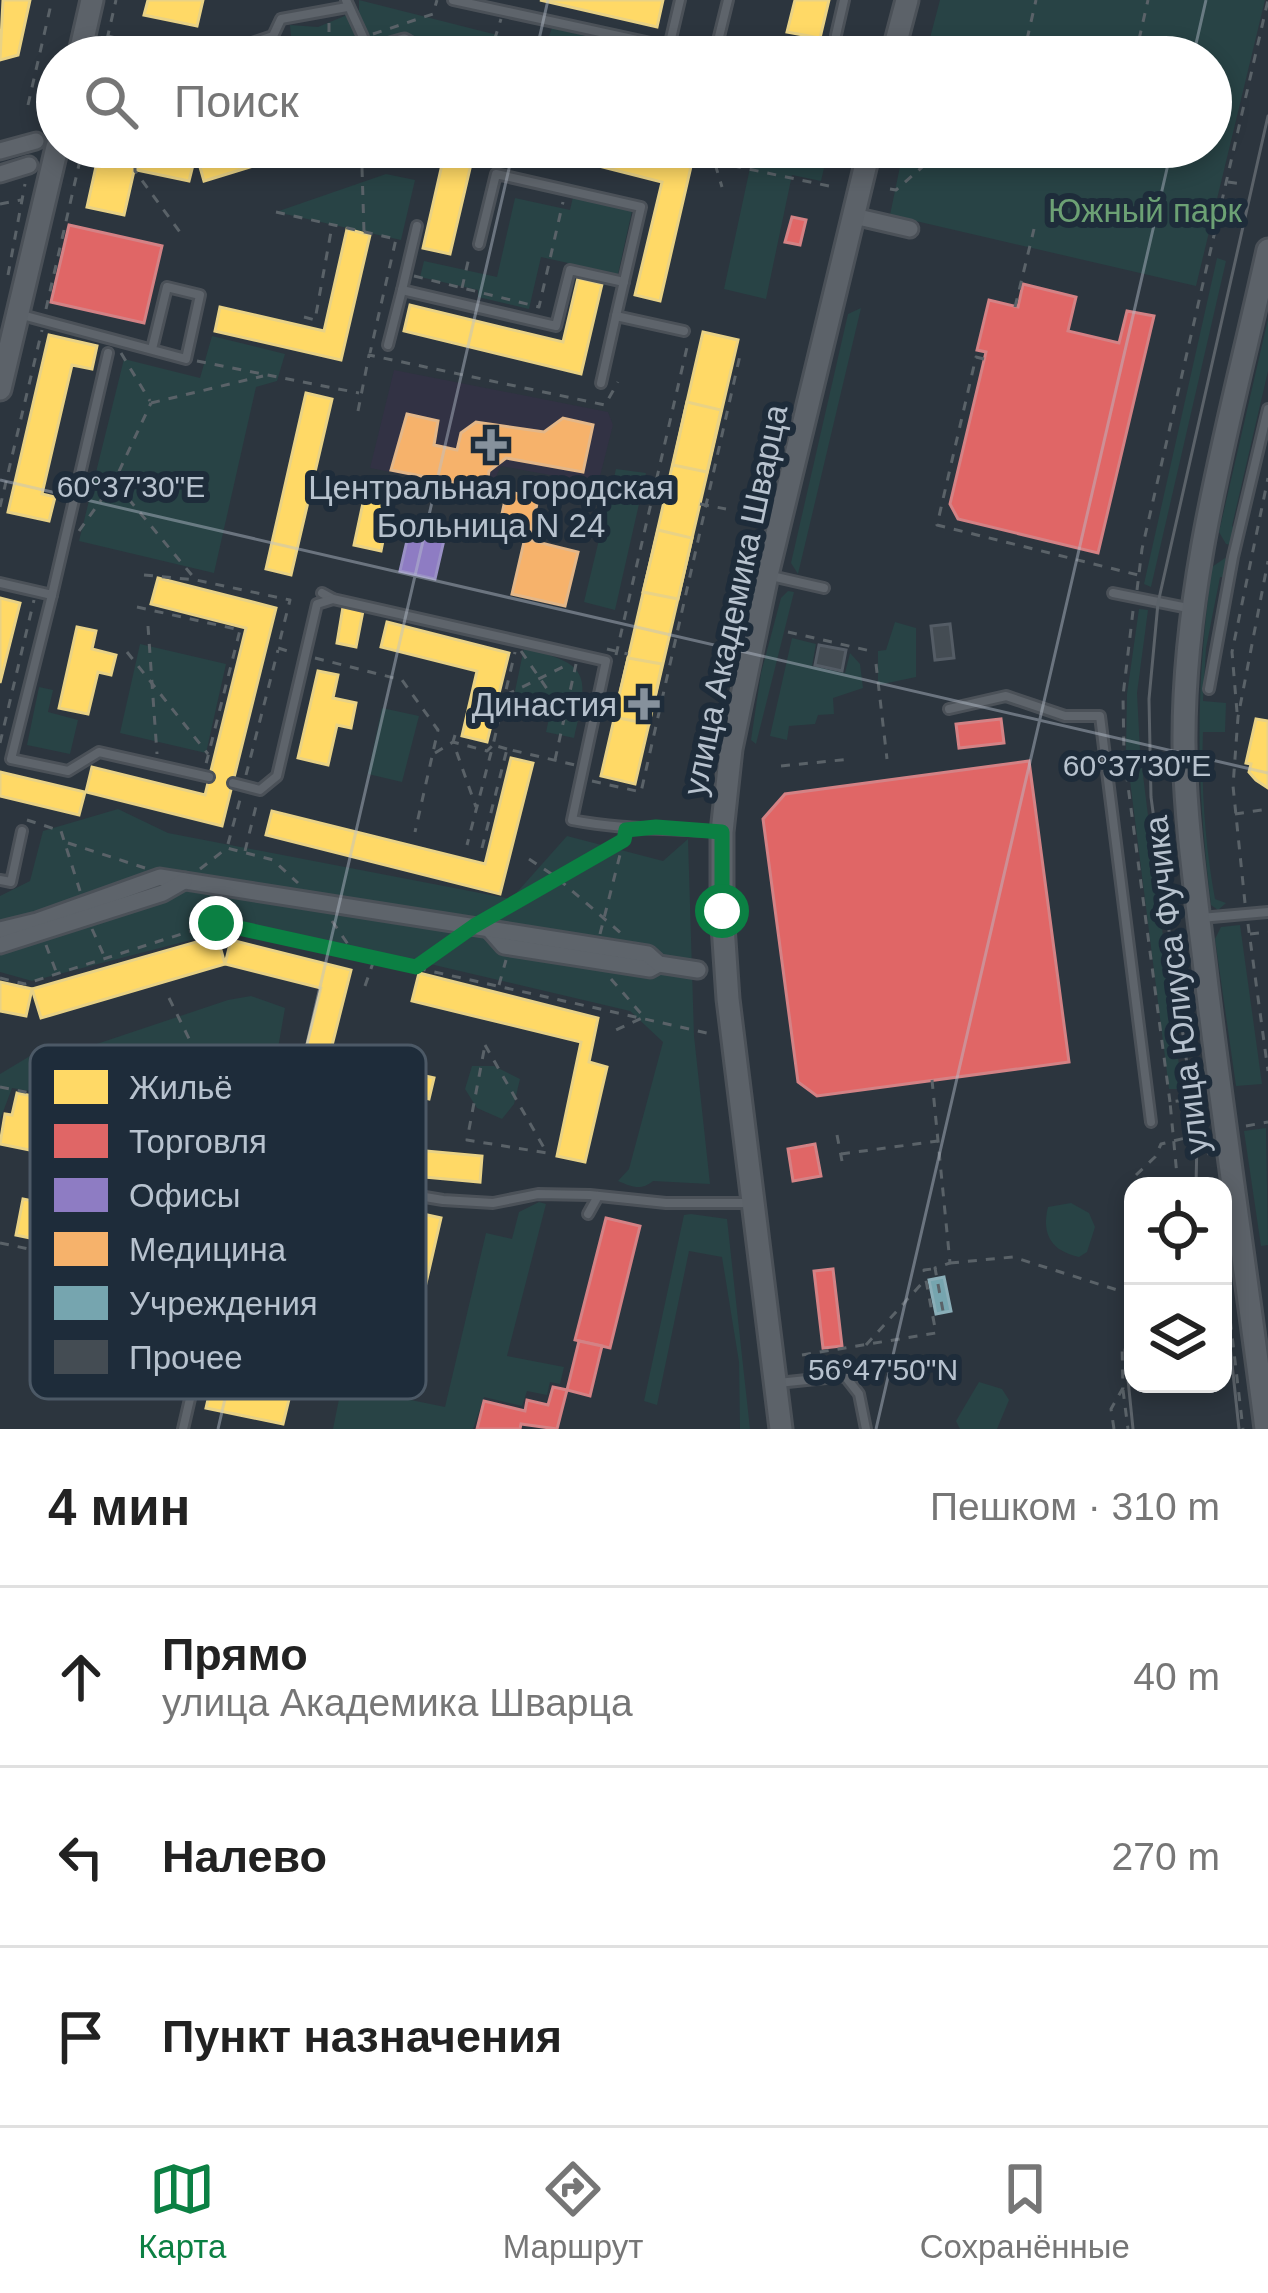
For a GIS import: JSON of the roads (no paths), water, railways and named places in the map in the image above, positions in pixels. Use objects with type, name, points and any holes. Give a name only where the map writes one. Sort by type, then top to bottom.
[{"type":"street","points":[[84,36],[92,0]]},
{"type":"street","points":[[898,36],[907,0]]},
{"type":"street","points":[[0,152],[36,146]]},
{"type":"street","points":[[0,174],[29,165]]},
{"type":"street","points":[[0,388],[43,168]]},
{"type":"street","name":"улица Академика Шварца","points":[[782,1429],[728,999],[722,832],[731,749],[767,575],[865,168]]},
{"type":"street","points":[[854,216],[910,229]]},
{"type":"street","name":"улица Юлиуса Фучика","points":[[1266,1429],[1220,1096],[1188,820],[1184,741],[1194,609],[1268,250]]},
{"type":"street","points":[[0,930],[160,877],[481,927],[650,969],[653,959],[698,970]]},
{"type":"street","points":[[0,945],[184,881]]},
{"type":"street","points":[[481,927],[509,947],[596,954]]},
{"type":"lane","points":[[453,0],[618,36]]},
{"type":"lane","points":[[672,36],[680,0]]},
{"type":"lane","points":[[720,36],[728,0]]},
{"type":"lane","points":[[836,35],[844,0]]},
{"type":"lane","points":[[272,36],[281,19],[346,4],[360,36]]},
{"type":"lane","points":[[475,246],[496,174],[641,207],[601,383]]},
{"type":"lane","points":[[388,345],[417,226]]},
{"type":"lane","points":[[402,290],[556,326],[570,270],[624,282]]},
{"type":"lane","points":[[18,314],[186,359],[200,295],[166,287],[152,349]]},
{"type":"lane","points":[[616,316],[686,334]]},
{"type":"lane","points":[[108,353],[10,759],[68,771],[99,752],[206,777]]},
{"type":"lane","points":[[1209,688],[1233,557],[1268,409]]},
{"type":"lane","points":[[767,575],[824,588]]},
{"type":"lane","points":[[0,583],[52,596]]},
{"type":"lane","points":[[322,593],[606,661],[572,820],[625,835],[656,827],[722,832]]},
{"type":"lane","points":[[1113,593],[1194,609]]},
{"type":"lane","points":[[238,784],[260,790],[277,776],[317,604],[333,599]]},
{"type":"lane","points":[[950,709],[1006,696],[1065,716],[1100,716],[1151,1122]]},
{"type":"lane","points":[[0,880],[10,882],[22,831]]},
{"type":"lane","points":[[1199,918],[1268,912]]},
{"type":"lane","points":[[426,1197],[493,1203],[538,1194],[667,1203],[754,1202]]},
{"type":"lane","points":[[588,1214],[598,1196]]},
{"type":"lane","points":[[776,1383],[845,1376],[860,1394],[866,1429]]},
{"type":"lane","points":[[183,1429],[190,1399]]},
{"type":"tram line","points":[[1196,1177],[1197,1139],[1151,797],[1149,699],[1158,603],[1268,116]]},
{"type":"tram line","points":[[1224,1285],[1239,1429]]},
{"type":"tram line","points":[[1129,1393],[1133,1429]]},
{"type":"place","name":"Центральная городская Больница N 24","points":[[491,445]]},
{"type":"place","name":"Династия","points":[[644,704]]},
{"type":"park label","name":"Южный парк","points":[[1145,210]]}]
